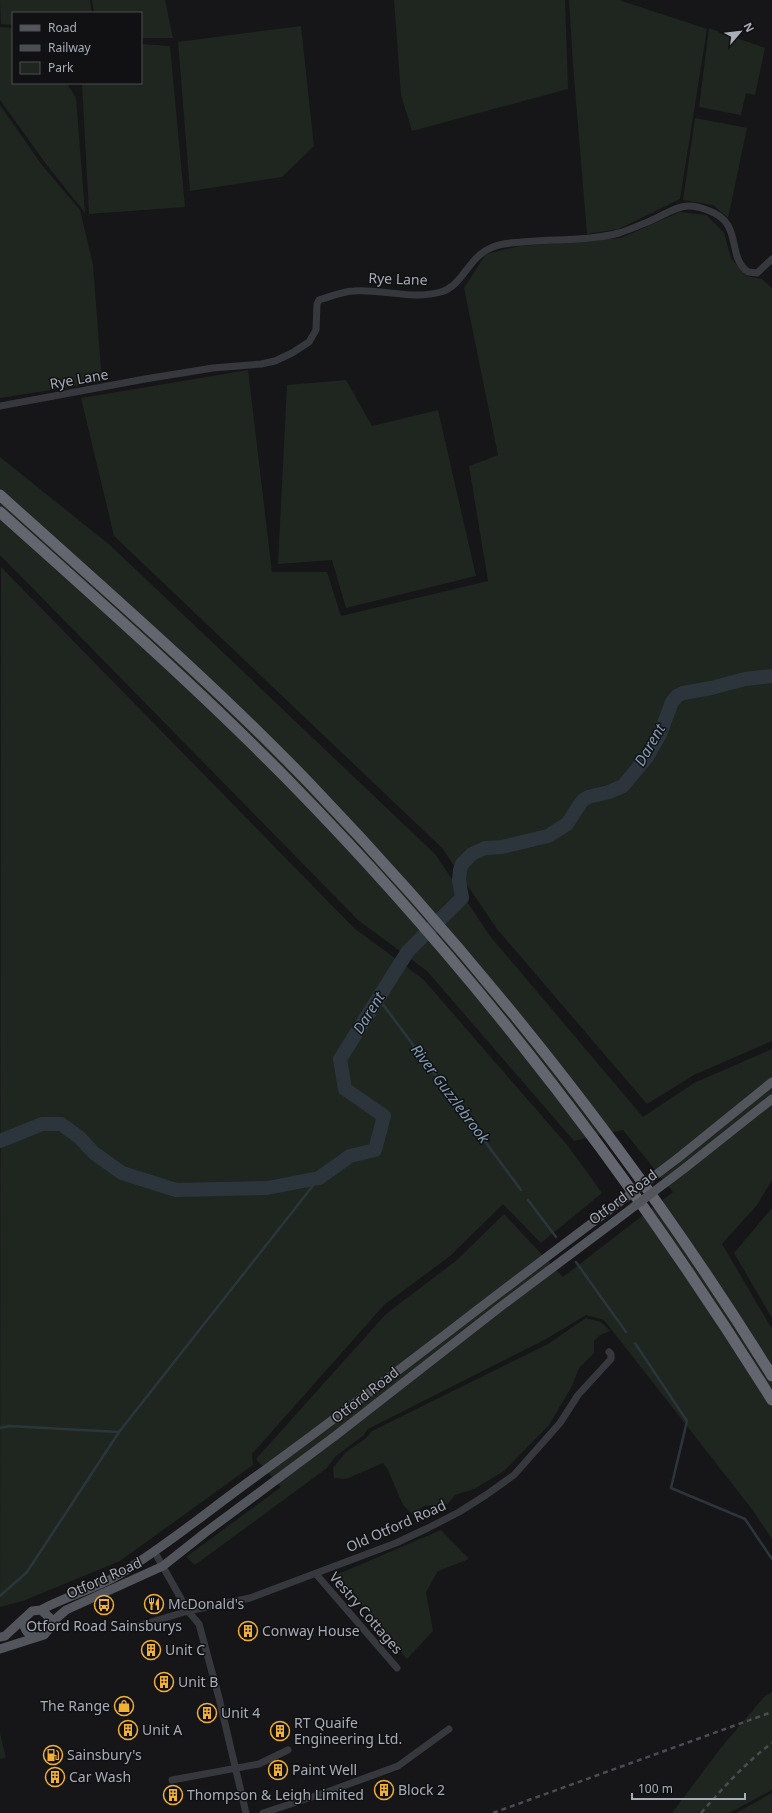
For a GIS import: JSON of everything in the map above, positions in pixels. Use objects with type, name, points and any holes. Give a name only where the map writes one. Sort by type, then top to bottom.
[{"type":"highway","points":[[0,495],[147,626],[227,702],[310,784],[404,884],[551,1060],[614,1142],[703,1269],[772,1376]]},
{"type":"highway","points":[[0,512],[138,636],[219,712],[292,784],[394,893],[454,962],[522,1044],[612,1161],[699,1286],[772,1400]]},
{"type":"main road","name":"Otford Road","points":[[0,1637],[5,1636],[32,1611],[41,1610],[58,1601],[119,1575],[154,1551],[327,1425],[489,1299],[678,1158],[772,1082]]},
{"type":"main road","name":"Otford Road","points":[[0,1649],[44,1635],[48,1632],[51,1623],[66,1610],[163,1566],[335,1436],[504,1304],[685,1168],[772,1099]]},
{"type":"main road","points":[[41,1610],[49,1617],[51,1623]]},
{"type":"main road","points":[[25,1618],[24,1626],[26,1631],[32,1636],[36,1637]]},
{"type":"street","name":"Rye Lane","points":[[0,406],[145,379],[213,368],[261,364],[275,361],[292,353],[309,342],[316,330],[317,304],[319,300],[353,291],[378,291],[408,295],[443,291],[455,284],[471,262],[491,247],[511,243],[576,239],[618,233],[649,222],[678,208],[689,206],[707,210],[718,215],[725,221],[732,232],[739,259],[748,272],[757,273],[772,259]]},
{"type":"street","name":"Old Otford Road","points":[[128,1629],[188,1611],[250,1598],[316,1574],[396,1543],[428,1528],[486,1495],[514,1475],[560,1423],[578,1395],[611,1359],[611,1354],[608,1352]]},
{"type":"street","points":[[154,1551],[188,1611],[199,1624],[219,1698],[234,1768],[246,1813]]},
{"type":"street","name":"Vestry Cottages","points":[[316,1574],[397,1668]]},
{"type":"street","points":[[263,1813],[328,1792],[398,1766],[449,1729]]},
{"type":"street","points":[[172,1780],[259,1764],[288,1750]]},
{"type":"green space","points":[[0,0],[90,0],[92,12],[12,12],[12,25],[1,24]]},
{"type":"green space","points":[[92,0],[165,0],[173,38],[142,38],[142,12],[94,12]]},
{"type":"green space","points":[[394,0],[565,0],[568,89],[412,131],[401,95]]},
{"type":"green space","points":[[569,0],[619,0],[707,29],[680,199],[619,229],[587,234],[573,65]]},
{"type":"green space","points":[[301,26],[314,146],[282,177],[190,191],[178,42]]},
{"type":"green space","points":[[0,27],[12,28],[12,84],[68,84],[76,98],[85,213],[46,164],[0,100]]},
{"type":"green space","points":[[709,28],[765,48],[755,95],[746,93],[741,115],[699,107]]},
{"type":"green space","points":[[142,44],[170,46],[185,207],[89,214],[82,84],[142,84]]},
{"type":"green space","points":[[0,105],[42,165],[80,210],[93,265],[102,382],[0,398]]},
{"type":"green space","points":[[695,118],[747,128],[728,218],[713,205],[683,200]]},
{"type":"green space","points":[[680,212],[706,215],[724,233],[731,258],[746,276],[762,279],[772,288],[772,1041],[694,1075],[647,1104],[497,929],[442,848],[114,536],[81,398],[248,370],[272,572],[327,572],[341,616],[488,581],[469,466],[498,455],[464,288],[486,254],[520,246],[621,238]]},
{"type":"green space","points":[[346,380],[372,426],[438,410],[476,576],[346,608],[332,560],[278,564],[287,385]]},
{"type":"green space","points":[[0,457],[111,546],[435,854],[490,936],[643,1117],[694,1083],[772,1049],[772,1180],[757,1205],[722,1244],[772,1329],[772,1539],[751,1508],[604,1320],[586,1315],[546,1339],[368,1429],[363,1436],[336,1456],[327,1468],[195,1565],[186,1557],[281,1487],[256,1459],[386,1314],[457,1260],[504,1214],[563,1277],[673,1192],[623,1130],[574,1141],[427,971],[358,920],[0,555]]},
{"type":"green space","points":[[1,567],[354,928],[423,979],[568,1146],[602,1193],[541,1243],[503,1204],[450,1256],[384,1305],[252,1454],[253,1465],[120,1561],[23,1601],[0,1607]]},
{"type":"green space","points":[[772,1208],[772,1318],[734,1253]]},
{"type":"green space","points":[[586,1318],[601,1322],[610,1331],[600,1335],[594,1341],[594,1353],[579,1368],[572,1386],[549,1425],[504,1471],[474,1489],[455,1495],[448,1504],[424,1506],[413,1515],[403,1505],[388,1470],[383,1463],[346,1479],[334,1478],[333,1468],[346,1452],[365,1439],[372,1431],[548,1344]]},
{"type":"green space","points":[[441,1530],[469,1559],[438,1571],[426,1592],[433,1631],[407,1659],[336,1575]]},
{"type":"green space","points":[[772,1692],[772,1790],[729,1813],[672,1813],[720,1749],[764,1697]]},
{"type":"green space","points":[[0,1733],[6,1758],[0,1759]]},
{"type":"green space","points":[[772,1793],[772,1813],[736,1813]]},
{"type":"waterway","name":"Darent","points":[[0,1141],[42,1124],[61,1124],[79,1137],[94,1153],[122,1173],[176,1190],[267,1188],[319,1178],[350,1156],[375,1150],[384,1116],[345,1089],[340,1059],[408,951],[462,898],[459,880],[462,864],[472,854],[485,848],[502,847],[548,836],[567,824],[582,801],[588,797],[609,792],[623,786],[647,757],[660,734],[672,702],[677,696],[683,693],[711,688],[745,679],[772,676]]},
{"type":"waterway","name":"River Guzzlebrook","points":[[379,999],[521,1190]]},
{"type":"waterway","points":[[0,1428],[9,1426],[119,1432],[319,1178]]},
{"type":"waterway","name":"River Guzzlebrook","points":[[528,1200],[556,1237]]},
{"type":"waterway","name":"River Guzzlebrook","points":[[576,1262],[626,1332]]},
{"type":"waterway","name":"River Guzzlebrook","points":[[635,1343],[687,1421],[671,1488],[745,1519],[772,1559]]},
{"type":"waterway","points":[[0,1596],[27,1572],[119,1432]]},
{"type":"railway","points":[[493,1813],[772,1712]]},
{"type":"railway","points":[[701,1813],[743,1767],[772,1743]]},
{"type":"place","name":"McDonald's","points":[[154,1604]]},
{"type":"place","name":"Otford Road Sainsburys","points":[[104,1605]]},
{"type":"place","name":"Conway House","points":[[248,1631]]},
{"type":"place","name":"Unit C","points":[[151,1650]]},
{"type":"place","name":"Unit B","points":[[164,1682]]},
{"type":"place","name":"The Range","points":[[124,1706]]},
{"type":"place","name":"Unit 4","points":[[207,1713]]},
{"type":"place","name":"Unit A","points":[[128,1730]]},
{"type":"place","name":"RT Quaife Engineering Ltd.","points":[[280,1731]]},
{"type":"place","name":"Sainsbury's","points":[[53,1755]]},
{"type":"place","name":"Paint Well","points":[[278,1770]]},
{"type":"place","name":"Car Wash","points":[[55,1777]]},
{"type":"place","name":"Block 2","points":[[384,1790]]},
{"type":"place","name":"Thompson & Leigh Limited","points":[[173,1795]]}]
